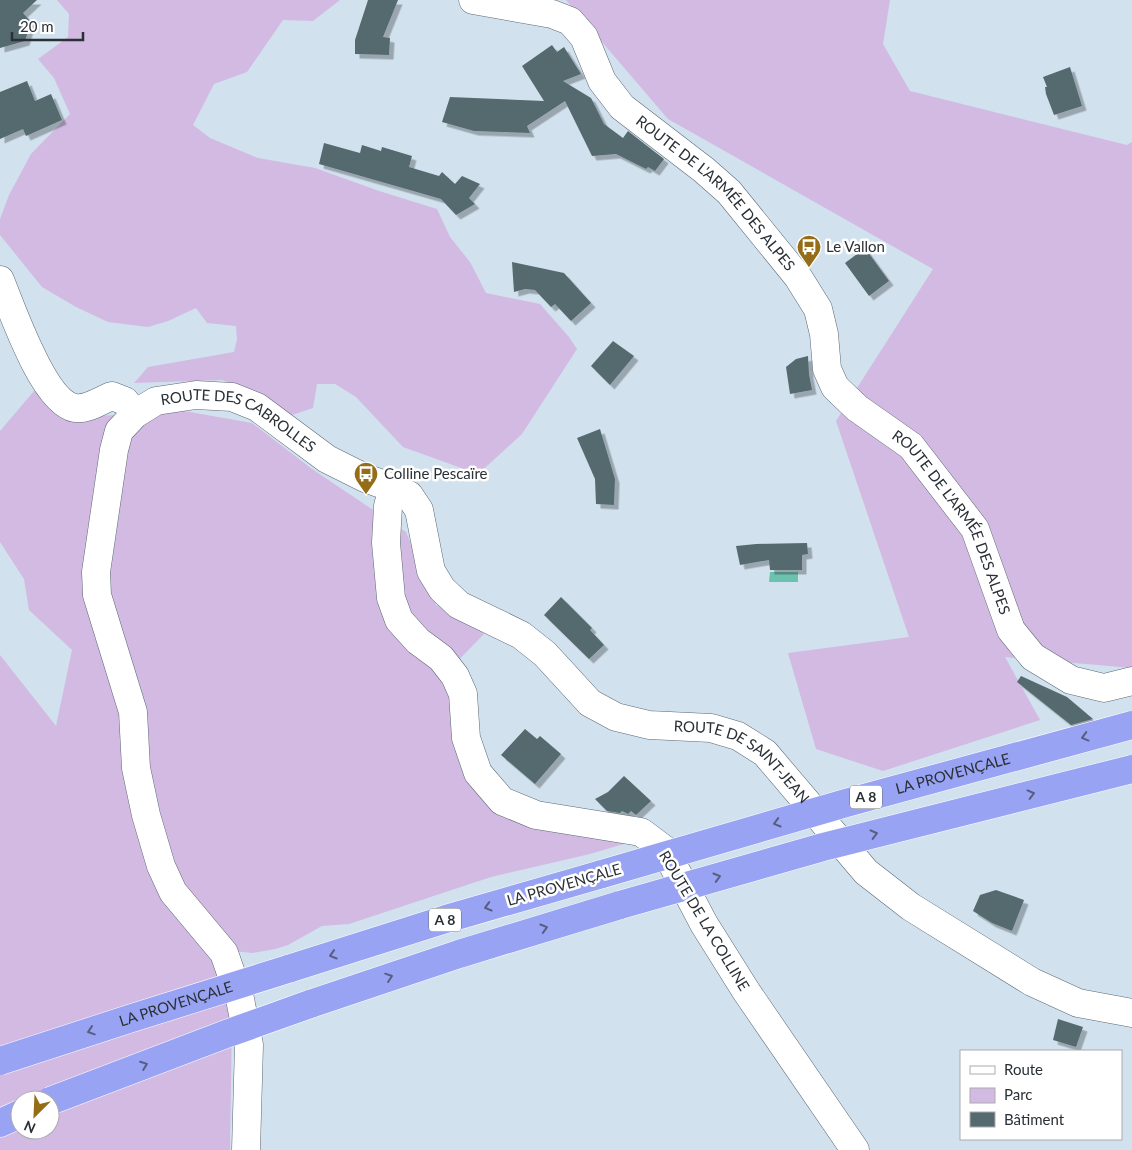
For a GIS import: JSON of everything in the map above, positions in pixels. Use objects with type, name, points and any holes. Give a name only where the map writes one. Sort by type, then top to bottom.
[{"type":"highway","name":"LA PROVENÇALE","points":[[0,1061],[446,919],[846,802],[1132,725]]},
{"type":"highway","name":"A 8","points":[[60,1097],[310,1004],[458,954],[823,847],[1132,769]]},
{"type":"street","name":"ROUTE DE L'ARMÉE DES ALPES","points":[[473,0],[552,14],[570,21],[584,37],[602,80],[622,107],[730,192],[798,277],[818,308],[824,334],[827,369],[835,387],[857,408],[911,446],[975,529],[1011,630],[1033,657],[1071,680],[1079,682],[1104,688],[1132,681]]},
{"type":"street","points":[[0,280],[36,366],[54,392],[73,408],[83,408],[112,396],[125,401],[136,414]]},
{"type":"street","name":"ROUTE DES CABROLLES","points":[[246,1150],[249,1045],[240,999],[224,953],[173,892],[161,866],[146,815],[136,768],[133,712],[97,595],[96,572],[114,450],[120,431],[136,414],[156,401],[196,395],[232,397],[257,407],[327,459],[365,478],[393,488]]},
{"type":"street","name":"ROUTE DE SAINT-JEAN","points":[[393,488],[409,495],[419,510],[431,571],[442,589],[459,605],[521,635],[545,654],[590,703],[616,717],[649,725],[711,728],[738,736],[765,753],[866,872],[911,907],[1032,982],[1078,1003],[1132,1013]]},
{"type":"street","name":"ROUTE DE LA COLLINE","points":[[393,488],[388,506],[386,543],[391,598],[399,620],[418,641],[441,658],[455,676],[463,694],[466,738],[478,773],[502,801],[536,814],[641,832],[665,850],[704,924],[735,974],[855,1150]]},
{"type":"green space","points":[[57,0],[340,0],[313,21],[283,20],[247,72],[214,84],[193,125],[210,138],[258,158],[315,168],[437,209],[450,237],[470,262],[486,293],[540,304],[577,349],[522,434],[478,474],[403,447],[356,397],[335,384],[317,384],[313,408],[289,416],[266,399],[222,380],[134,383],[148,367],[234,352],[237,339],[236,326],[207,323],[196,308],[168,321],[148,327],[108,322],[76,307],[42,287],[0,235],[0,219],[9,195],[31,154],[70,114],[54,78],[38,59],[68,37],[69,14]]},
{"type":"green space","points":[[566,0],[890,0],[883,44],[910,91],[1127,145],[1132,142],[1132,668],[1005,657],[1040,720],[883,771],[816,749],[788,653],[909,637],[836,421],[933,269],[668,119]]},
{"type":"green space","points":[[34,391],[98,416],[184,411],[252,423],[312,469],[406,532],[436,605],[459,614],[484,634],[440,679],[450,692],[458,758],[468,775],[637,840],[590,854],[491,877],[349,924],[322,926],[288,945],[275,949],[252,953],[233,951],[230,1150],[0,1150],[0,655],[56,726],[72,650],[29,610],[24,579],[0,542],[0,431]]},
{"type":"shaded area","points":[[770,572],[798,572],[798,582],[769,582]]},
{"type":"building","points":[[0,0],[37,0],[23,13],[31,22],[25,41],[0,48]]},
{"type":"building","points":[[368,0],[398,0],[383,37],[390,38],[389,55],[355,54],[355,40]]},
{"type":"building","points":[[552,45],[557,52],[564,47],[581,74],[563,81],[591,98],[604,124],[623,138],[628,131],[664,159],[655,171],[648,167],[646,169],[616,154],[592,156],[565,101],[527,126],[530,133],[474,131],[442,122],[450,97],[544,101],[522,66]]},
{"type":"building","points":[[1070,67],[1082,106],[1054,115],[1046,94],[1045,87],[1047,87],[1043,77]]},
{"type":"building","points":[[27,81],[35,101],[51,94],[62,120],[26,136],[23,129],[0,139],[0,92]]},
{"type":"building","points":[[324,143],[360,153],[362,145],[381,151],[382,147],[412,156],[409,167],[439,176],[442,172],[455,184],[462,176],[480,184],[469,198],[475,204],[456,215],[441,199],[319,164]]},
{"type":"building","points":[[865,248],[889,281],[869,296],[845,263]]},
{"type":"building","points":[[512,262],[564,273],[591,303],[571,321],[555,304],[551,307],[535,290],[525,289],[514,292]]},
{"type":"building","points":[[613,341],[634,356],[610,385],[591,366]]},
{"type":"building","points":[[808,356],[812,390],[790,394],[786,367],[796,359]]},
{"type":"building","points":[[600,429],[615,479],[614,505],[596,504],[595,479],[577,438]]},
{"type":"building","points":[[807,543],[808,554],[802,555],[802,570],[770,570],[769,560],[740,565],[736,546],[756,544]]},
{"type":"building","points":[[561,597],[592,628],[590,630],[604,645],[589,659],[544,615]]},
{"type":"building","points":[[1021,676],[1067,697],[1093,719],[1071,725],[1017,682]]},
{"type":"building","points":[[525,729],[537,739],[540,736],[561,754],[535,784],[501,755]]},
{"type":"building","points":[[624,776],[651,801],[636,815],[631,811],[628,814],[622,811],[620,813],[607,811],[595,799],[608,792]]},
{"type":"building","points":[[996,890],[1024,900],[1012,931],[992,923],[973,911],[980,895]]},
{"type":"building","points":[[1058,1019],[1083,1027],[1076,1047],[1053,1040]]},
{"type":"place","name":"Le Vallon","points":[[809,268]]},
{"type":"place","name":"Colline Pescaïre","points":[[366,495]]}]
